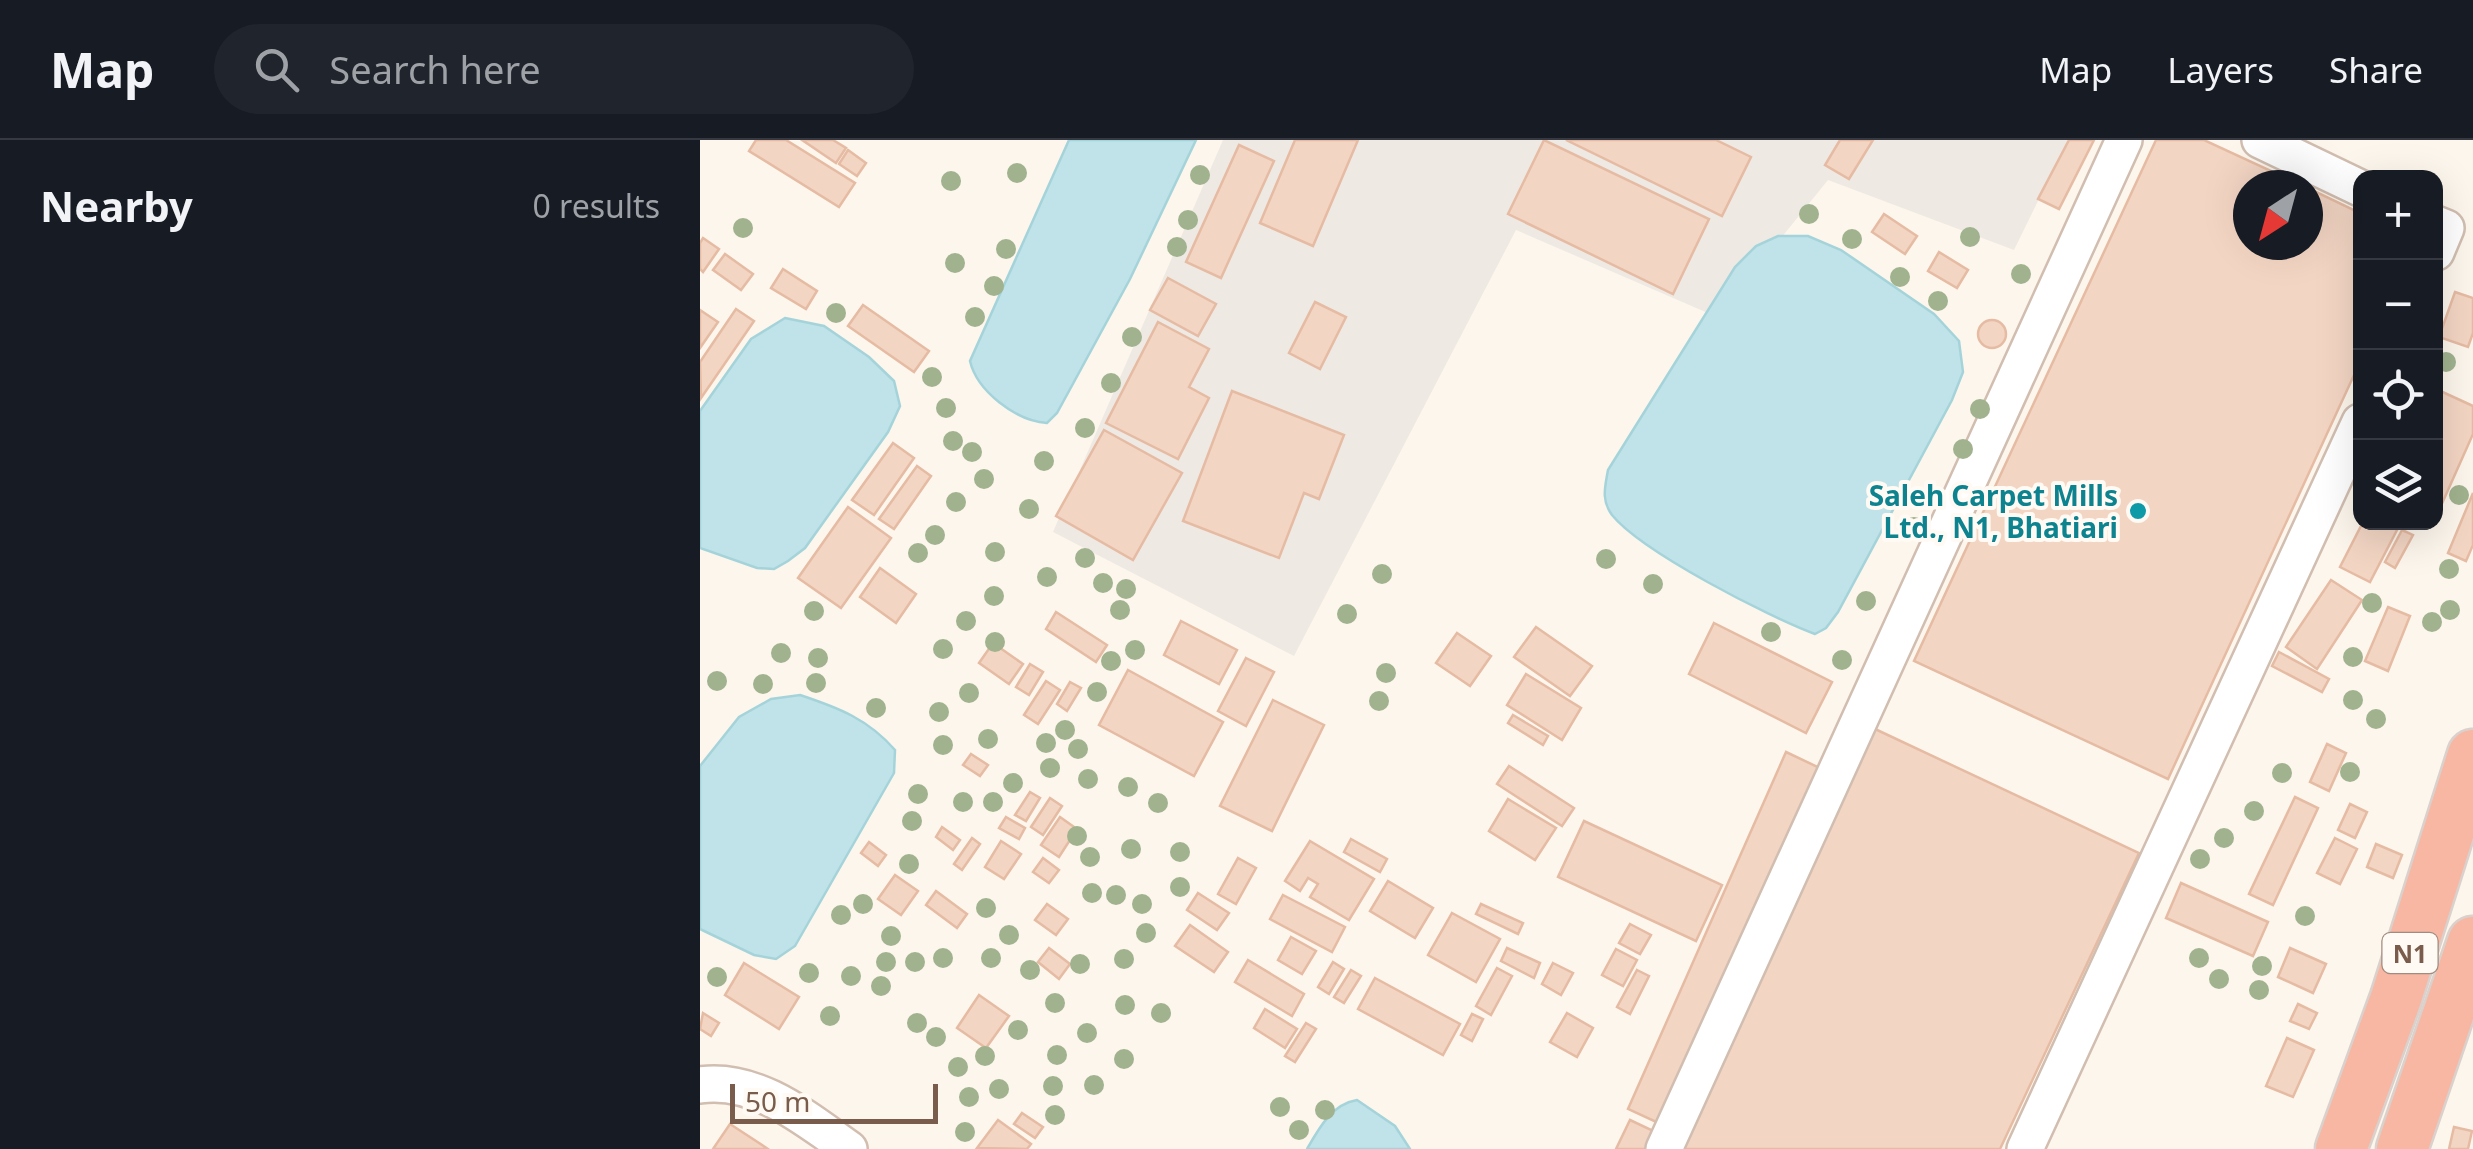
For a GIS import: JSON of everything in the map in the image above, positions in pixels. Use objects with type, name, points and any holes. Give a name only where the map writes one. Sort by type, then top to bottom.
[{"type":"highway","name":"N1","points":[[2341,1149],[2396,998],[2473,755]]},
{"type":"highway","name":"N1","points":[[2402,1149],[2473,942]]},
{"type":"street","points":[[1664,1149],[2124,140]]},
{"type":"street","points":[[2260,140],[2353,185]]},
{"type":"street","points":[[2025,1149],[2353,437]]},
{"type":"street","points":[[700,1086],[722,1082],[751,1088],[849,1149]]},
{"type":"shaded area","points":[[1223,140],[2068,140],[2014,250],[1828,180],[1717,317],[1516,230],[1294,656],[1053,532]]},
{"type":"water","points":[[1069,140],[1196,140],[1130,279],[1057,413],[1047,423],[1023,417],[1000,403],[981,383],[970,361]]},
{"type":"water","points":[[1778,236],[1808,236],[1841,250],[1934,314],[1959,341],[1963,372],[1952,400],[1838,612],[1826,628],[1815,634],[1738,599],[1650,547],[1612,515],[1605,499],[1608,470],[1735,267],[1756,246]]},
{"type":"water","points":[[785,318],[824,326],[869,357],[894,381],[900,406],[888,432],[805,548],[774,569],[757,568],[700,548],[700,411],[751,339]]},
{"type":"water","points":[[800,695],[840,710],[874,730],[895,750],[894,773],[795,946],[776,959],[754,955],[700,929],[700,766],[739,717],[771,699]]},
{"type":"water","points":[[1357,1100],[1395,1126],[1410,1149],[1307,1149],[1333,1112]]},
{"type":"building","points":[[756,140],[786,140],[855,183],[839,207],[749,151]]},
{"type":"building","points":[[802,140],[833,140],[846,148],[836,163]]},
{"type":"building","points":[[1295,140],[1358,140],[1313,246],[1260,223]]},
{"type":"building","points":[[1544,140],[1709,219],[1673,294],[1508,214]]},
{"type":"building","points":[[1566,140],[1716,140],[1751,157],[1722,216]]},
{"type":"building","points":[[1840,140],[1873,140],[1849,179],[1825,165]]},
{"type":"building","points":[[2069,140],[2094,140],[2059,209],[2038,199]]},
{"type":"building","name":"Saleh Carpet Mills Ltd., N1, Bhatiari","points":[[2156,140],[2204,140],[2269,170],[2233,170],[2233,260],[2323,260],[2323,195],[2353,210],[2353,377],[2168,779],[1914,661]]},
{"type":"building","points":[[1239,145],[1274,161],[1221,278],[1186,262]]},
{"type":"building","points":[[848,150],[866,163],[857,176],[839,164]]},
{"type":"building","points":[[1884,214],[1917,236],[1905,254],[1872,232]]},
{"type":"building","points":[[703,238],[719,249],[703,272],[700,243]]},
{"type":"building","points":[[1939,252],[1968,270],[1957,288],[1928,271]]},
{"type":"building","points":[[725,254],[753,274],[741,290],[713,270]]},
{"type":"building","points":[[783,269],[817,291],[806,309],[771,288]]},
{"type":"building","points":[[1168,278],[1216,304],[1198,336],[1150,310]]},
{"type":"building","points":[[2455,292],[2473,298],[2473,333],[2468,347],[2443,338],[2443,326]]},
{"type":"building","points":[[1315,302],[1346,317],[1320,369],[1289,353]]},
{"type":"building","points":[[863,305],[929,351],[914,372],[848,326]]},
{"type":"building","points":[[736,309],[754,321],[701,398],[700,362]]},
{"type":"building","points":[[700,310],[718,322],[700,348]]},
{"type":"building","points":[[1992,320],[2002,324],[2006,334],[2002,344],[1992,348],[1982,344],[1978,334],[1982,324]]},
{"type":"building","points":[[1158,322],[1209,349],[1189,387],[1209,398],[1178,459],[1106,423]]},
{"type":"building","points":[[1232,391],[1344,435],[1319,499],[1304,493],[1279,558],[1183,521]]},
{"type":"building","points":[[2443,392],[2473,406],[2473,434],[2443,501]]},
{"type":"building","points":[[1104,430],[1182,473],[1133,560],[1056,516]]},
{"type":"building","points":[[893,443],[914,458],[874,515],[852,500]]},
{"type":"building","points":[[917,466],[931,476],[894,529],[879,519]]},
{"type":"building","points":[[2473,493],[2473,545],[2466,561],[2448,553]]},
{"type":"building","points":[[848,507],[891,538],[841,608],[798,578]]},
{"type":"building","points":[[2359,530],[2397,530],[2370,582],[2340,567]]},
{"type":"building","points":[[2402,530],[2413,535],[2395,568],[2385,562]]},
{"type":"building","points":[[880,568],[916,594],[896,623],[860,597]]},
{"type":"building","points":[[2331,580],[2362,600],[2317,669],[2286,647]]},
{"type":"building","points":[[2388,607],[2410,616],[2388,671],[2365,661]]},
{"type":"building","points":[[1056,612],[1107,645],[1096,662],[1046,629]]},
{"type":"building","points":[[1181,621],[1237,650],[1219,684],[1164,655]]},
{"type":"building","points":[[1714,623],[1832,682],[1806,733],[1689,674]]},
{"type":"building","points":[[1536,627],[1592,666],[1570,696],[1514,657]]},
{"type":"building","points":[[1457,633],[1491,656],[1470,686],[1436,663]]},
{"type":"building","points":[[993,643],[1023,664],[1009,684],[979,663]]},
{"type":"building","points":[[2279,652],[2329,679],[2322,692],[2272,666]]},
{"type":"building","points":[[1246,658],[1274,672],[1246,726],[1218,711]]},
{"type":"building","points":[[1030,664],[1043,672],[1029,695],[1016,687]]},
{"type":"building","points":[[1128,670],[1223,722],[1194,776],[1099,725]]},
{"type":"building","points":[[1526,674],[1581,708],[1562,740],[1507,705]]},
{"type":"building","points":[[1046,681],[1060,690],[1038,724],[1024,715]]},
{"type":"building","points":[[1070,682],[1081,688],[1067,711],[1057,704]]},
{"type":"building","points":[[1273,700],[1324,725],[1272,831],[1220,806]]},
{"type":"building","points":[[1513,715],[1548,736],[1543,745],[1508,723]]},
{"type":"building","points":[[1875,729],[2139,853],[2000,1149],[1679,1149]]},
{"type":"building","points":[[2327,744],[2346,753],[2329,791],[2310,782]]},
{"type":"building","points":[[1786,752],[1824,770],[1665,1126],[1628,1109]]},
{"type":"building","points":[[971,754],[988,765],[980,776],[963,765]]},
{"type":"building","points":[[1509,766],[1574,808],[1562,826],[1497,784]]},
{"type":"building","points":[[1030,792],[1040,798],[1026,821],[1015,815]]},
{"type":"building","points":[[2295,797],[2318,808],[2273,905],[2249,894]]},
{"type":"building","points":[[1050,798],[1062,806],[1043,835],[1031,827]]},
{"type":"building","points":[[1508,799],[1556,828],[1535,860],[1489,831]]},
{"type":"building","points":[[2350,804],[2367,812],[2355,838],[2338,830]]},
{"type":"building","points":[[1006,817],[1025,828],[1019,839],[999,828]]},
{"type":"building","points":[[1060,817],[1077,829],[1059,857],[1041,845]]},
{"type":"building","points":[[1584,821],[1722,885],[1696,941],[1558,877]]},
{"type":"building","points":[[942,827],[960,840],[953,850],[936,837]]},
{"type":"building","points":[[972,838],[980,844],[962,870],[954,864]]},
{"type":"building","points":[[2335,838],[2357,849],[2340,884],[2317,873]]},
{"type":"building","points":[[1351,839],[1387,859],[1380,872],[1344,852]]},
{"type":"building","points":[[1001,841],[1021,854],[1004,879],[985,867]]},
{"type":"building","points":[[1310,841],[1374,879],[1349,920],[1310,897],[1318,884],[1308,878],[1300,891],[1285,881]]},
{"type":"building","points":[[869,842],[886,855],[878,866],[861,853]]},
{"type":"building","points":[[2376,844],[2402,855],[2393,878],[2367,867]]},
{"type":"building","points":[[1043,858],[1059,870],[1049,883],[1033,872]]},
{"type":"building","points":[[1238,858],[1256,868],[1236,904],[1218,894]]},
{"type":"building","points":[[895,875],[918,891],[901,915],[878,899]]},
{"type":"building","points":[[1388,881],[1433,908],[1415,938],[1370,911]]},
{"type":"building","points":[[2181,883],[2268,922],[2253,956],[2166,918]]},
{"type":"building","points":[[936,891],[967,914],[957,928],[926,905]]},
{"type":"building","points":[[1198,893],[1229,913],[1217,930],[1187,910]]},
{"type":"building","points":[[1283,895],[1345,927],[1332,952],[1270,919]]},
{"type":"building","points":[[1047,904],[1068,919],[1056,935],[1035,920]]},
{"type":"building","points":[[1481,904],[1523,923],[1518,934],[1476,914]]},
{"type":"building","points":[[1452,913],[1500,939],[1476,982],[1428,955]]},
{"type":"building","points":[[1630,924],[1651,935],[1640,954],[1619,943]]},
{"type":"building","points":[[1190,925],[1228,952],[1214,972],[1175,946]]},
{"type":"building","points":[[1291,937],[1316,951],[1302,974],[1278,960]]},
{"type":"building","points":[[1049,948],[1070,964],[1059,979],[1038,962]]},
{"type":"building","points":[[1507,948],[1540,963],[1534,978],[1501,961]]},
{"type":"building","points":[[2290,948],[2326,964],[2313,993],[2278,977]]},
{"type":"building","points":[[1616,949],[1637,960],[1623,986],[1602,975]]},
{"type":"building","points":[[1248,960],[1304,994],[1292,1016],[1235,982]]},
{"type":"building","points":[[1333,962],[1344,969],[1329,994],[1318,987]]},
{"type":"building","points":[[744,963],[799,997],[779,1029],[725,995]]},
{"type":"building","points":[[1553,963],[1573,973],[1561,995],[1542,984]]},
{"type":"building","points":[[1497,968],[1512,976],[1491,1015],[1476,1006]]},
{"type":"building","points":[[1351,970],[1361,976],[1344,1003],[1334,997]]},
{"type":"building","points":[[1637,970],[1649,976],[1630,1014],[1617,1007]]},
{"type":"building","points":[[1375,978],[1460,1024],[1443,1055],[1358,1009]]},
{"type":"building","points":[[979,995],[1009,1016],[986,1048],[957,1028]]},
{"type":"building","points":[[2298,1004],[2317,1013],[2309,1029],[2290,1021]]},
{"type":"building","points":[[1265,1009],[1297,1029],[1285,1048],[1254,1028]]},
{"type":"building","points":[[703,1013],[719,1023],[711,1036],[700,1029]]},
{"type":"building","points":[[1567,1013],[1593,1028],[1577,1057],[1550,1042]]},
{"type":"building","points":[[1472,1014],[1483,1019],[1472,1041],[1461,1035]]},
{"type":"building","points":[[1306,1023],[1316,1029],[1295,1062],[1285,1056]]},
{"type":"building","points":[[2287,1038],[2314,1050],[2293,1097],[2266,1086]]},
{"type":"building","points":[[1022,1113],[1043,1127],[1035,1138],[1014,1124]]},
{"type":"building","points":[[998,1120],[1031,1144],[1027,1149],[977,1148]]},
{"type":"building","points":[[1630,1120],[1662,1135],[1655,1149],[1616,1149]]},
{"type":"building","points":[[730,1124],[768,1149],[713,1149]]},
{"type":"building","points":[[2454,1127],[2472,1131],[2468,1149],[2449,1149]]},
{"type":"place","name":"Saleh Carpet Mills Ltd., N1, Bhatiari","points":[[2138,511]]}]
